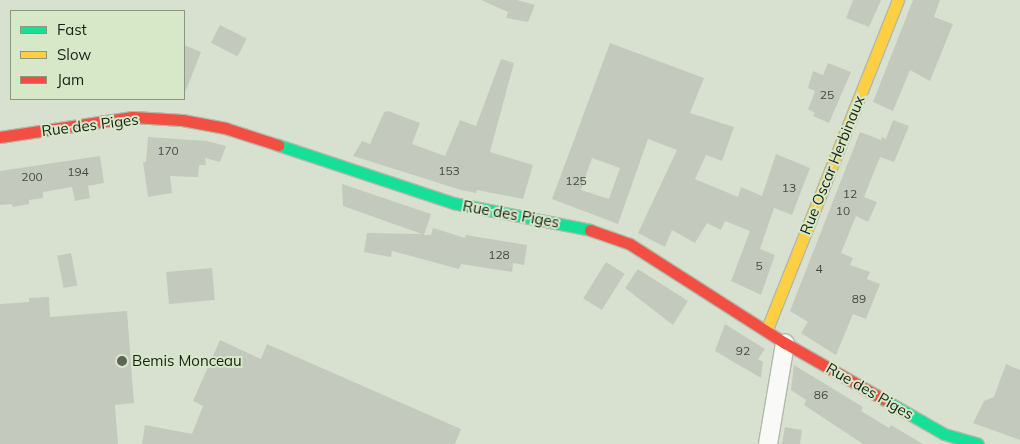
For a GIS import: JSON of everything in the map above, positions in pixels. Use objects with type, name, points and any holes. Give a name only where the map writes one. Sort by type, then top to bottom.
[{"type":"street","name":"Rue Oscar Herbinaux","points":[[767,329],[898,0]]},
{"type":"street","name":"Rue des Piges","points":[[0,137],[133,117],[182,120],[225,128],[453,203],[547,219],[599,232],[630,244],[767,329],[785,343],[944,434],[978,444]]},
{"type":"street","points":[[768,444],[785,343]]},
{"type":"building","points":[[481,0],[517,0],[535,5],[528,22],[506,18],[508,12]]},
{"type":"building","points":[[853,0],[881,0],[869,27],[846,18]]},
{"type":"building","points":[[913,0],[940,0],[934,17],[953,24],[930,81],[910,70],[893,111],[873,102]]},
{"type":"building","points":[[220,25],[247,39],[238,56],[211,43]]},
{"type":"building","points":[[610,43],[704,78],[690,113],[734,127],[722,161],[706,155],[695,179],[738,197],[741,187],[762,196],[776,154],[810,168],[792,215],[774,208],[760,249],[775,255],[761,295],[731,281],[750,231],[725,221],[721,230],[707,223],[695,243],[672,230],[665,247],[638,233],[677,150],[648,139],[618,224],[552,199]],"holes":[[[592,158],[620,168],[609,199],[581,190]]]},
{"type":"building","points":[[185,45],[201,52],[185,93]]},
{"type":"building","points":[[501,59],[514,63],[490,152],[533,165],[523,199],[477,190],[476,193],[461,190],[353,156],[362,141],[370,144],[384,112],[388,111],[420,123],[412,144],[445,156],[460,120],[476,126]]},
{"type":"building","points":[[828,63],[851,72],[829,123],[813,116],[815,113],[808,109],[815,91],[808,88],[813,71],[823,75]]},
{"type":"building","points":[[893,120],[909,126],[894,162],[880,157],[864,197],[877,202],[868,222],[856,216],[841,253],[853,258],[850,265],[870,272],[867,279],[880,284],[866,319],[853,314],[836,355],[801,333],[808,322],[790,311],[860,132],[881,140],[882,137],[886,139]]},
{"type":"building","points":[[148,137],[207,141],[226,146],[220,162],[205,158],[206,165],[199,165],[198,177],[170,176],[172,193],[148,197],[143,162],[146,162]]},
{"type":"building","points":[[100,156],[104,183],[88,186],[90,198],[75,201],[72,187],[43,192],[43,198],[29,200],[29,204],[13,207],[12,204],[0,205],[0,171]]},
{"type":"building","points":[[342,184],[431,214],[424,235],[431,235],[433,228],[465,238],[466,235],[527,245],[524,265],[513,263],[512,272],[461,264],[459,269],[392,251],[391,257],[364,252],[367,233],[422,234],[343,206]]},
{"type":"building","points":[[71,253],[77,285],[64,288],[57,256]]},
{"type":"building","points":[[606,262],[625,274],[602,310],[583,298]]},
{"type":"building","points":[[212,268],[215,300],[169,304],[166,272]]},
{"type":"building","points":[[638,269],[688,301],[673,325],[625,288]]},
{"type":"building","points":[[49,297],[50,317],[127,311],[134,403],[115,405],[118,444],[0,444],[0,304],[29,302],[29,298]]},
{"type":"building","points":[[725,324],[765,349],[758,359],[763,362],[761,378],[715,351]]},
{"type":"building","points":[[220,340],[261,359],[267,344],[461,429],[455,444],[142,444],[145,425],[192,434],[203,406],[193,401]]},
{"type":"building","points":[[1006,364],[1020,370],[1020,440],[973,423],[984,401],[994,397]]},
{"type":"building","points":[[794,365],[863,407],[861,411],[889,428],[891,425],[923,444],[863,444],[804,405],[806,400],[791,390]]},
{"type":"building","points":[[785,427],[802,430],[800,444],[782,444]]},
{"type":"traffic: fast","points":[[278,145],[453,203],[590,230]]},
{"type":"traffic: fast","points":[[883,399],[944,434],[978,444]]},
{"type":"traffic: slow","points":[[767,329],[898,0]]},
{"type":"traffic: jam","points":[[0,137],[133,117],[182,120],[225,128],[278,145]]},
{"type":"traffic: jam","points":[[590,230],[630,244],[785,343],[883,399]]},
{"type":"place","name":"Bemis Monceau","points":[[122,361]]}]
